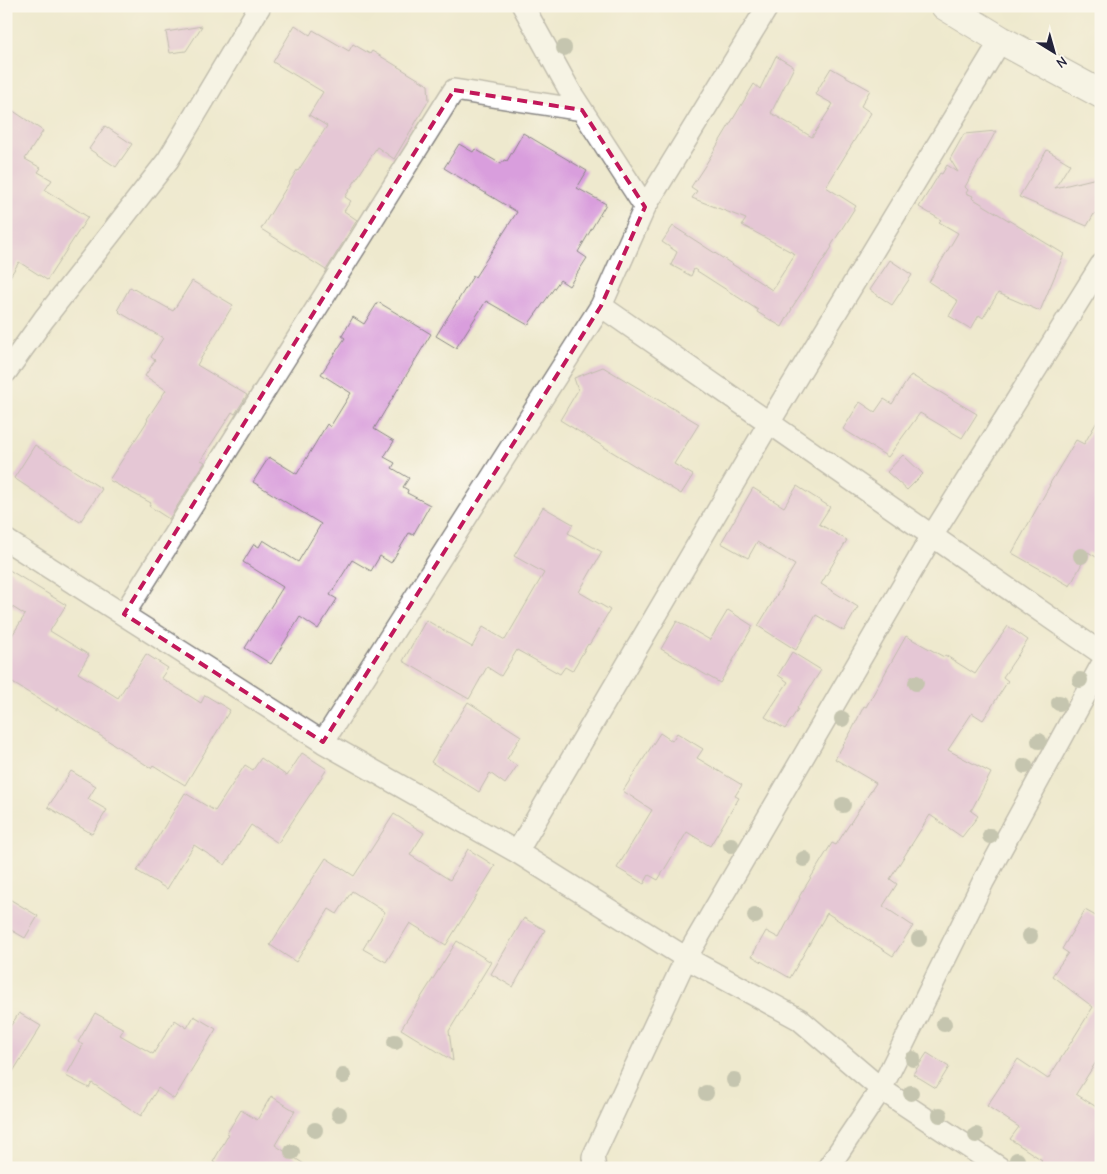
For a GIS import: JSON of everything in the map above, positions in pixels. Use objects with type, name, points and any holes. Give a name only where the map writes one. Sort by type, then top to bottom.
[{"type":"street","points":[[6,372],[44,319],[168,160],[260,6]]},
{"type":"street","points":[[524,6],[571,93],[645,207]]},
{"type":"street","points":[[323,742],[601,306],[645,207],[768,6]]},
{"type":"street","points":[[945,6],[1001,40],[1101,94]]},
{"type":"street","points":[[517,852],[769,423],[1001,40]]},
{"type":"street","points":[[124,614],[454,90],[582,110]]},
{"type":"street","points":[[594,1168],[593,1157],[686,958],[932,536],[1101,265]]},
{"type":"street","points":[[601,306],[1101,653]]},
{"type":"street","points":[[6,540],[323,742],[517,852],[686,958],[799,1020],[881,1089],[1000,1168]]},
{"type":"street","points":[[828,1168],[881,1089],[983,882],[1101,666]]},
{"type":"highlighted area","points":[[454,90],[582,110],[645,207],[601,306],[323,742],[124,614]]},
{"type":"building","points":[[295,25],[310,35],[313,30],[349,51],[353,44],[370,54],[372,51],[428,85],[429,100],[394,159],[377,147],[345,197],[351,201],[344,211],[357,220],[326,270],[261,229],[297,170],[327,126],[309,115],[323,92],[273,62]]},
{"type":"building","points":[[202,26],[186,51],[170,53],[166,32]]},
{"type":"building","points":[[776,56],[794,67],[771,113],[812,137],[833,104],[815,94],[831,68],[870,90],[861,106],[871,113],[826,187],[856,206],[832,247],[791,309],[782,327],[694,269],[691,276],[671,265],[677,252],[662,242],[673,226],[772,290],[795,254],[742,225],[746,219],[692,198],[697,191],[691,187],[754,84],[760,89]]},
{"type":"building","points":[[6,106],[43,131],[25,159],[41,168],[38,172],[52,180],[45,190],[88,217],[47,280],[19,262],[6,283]]},
{"type":"building","points":[[105,126],[132,144],[116,167],[89,149]]},
{"type":"building","points":[[996,131],[965,187],[968,190],[966,193],[1064,254],[1040,311],[998,293],[983,318],[979,315],[971,329],[949,316],[958,301],[929,282],[958,233],[919,207],[947,165],[958,172],[950,159],[964,134]]},
{"type":"building","points":[[523,133],[587,171],[577,188],[606,204],[578,252],[587,258],[569,286],[560,280],[528,325],[486,301],[456,348],[436,336],[473,276],[475,277],[517,212],[444,168],[459,144],[473,152],[475,149],[501,164],[504,160],[507,161]]},
{"type":"building","points":[[1047,150],[1070,164],[1055,188],[1101,177],[1101,212],[1094,214],[1087,226],[1019,197]]},
{"type":"building","points":[[890,260],[912,275],[892,305],[870,290]]},
{"type":"building","points":[[192,281],[233,305],[197,365],[247,395],[235,414],[232,412],[201,460],[205,462],[169,519],[149,506],[151,503],[109,480],[166,390],[145,376],[155,360],[151,357],[163,338],[119,312],[118,309],[130,287],[173,311]]},
{"type":"building","points":[[378,302],[431,334],[374,429],[394,441],[384,457],[395,463],[392,468],[409,478],[403,487],[408,490],[407,493],[430,505],[413,535],[409,533],[391,563],[380,556],[371,571],[352,560],[330,595],[337,599],[318,629],[300,617],[271,664],[245,648],[283,587],[243,562],[254,544],[259,547],[263,540],[298,562],[321,524],[253,482],[269,457],[297,474],[327,424],[330,427],[351,393],[321,374],[345,338],[342,336],[353,317],[364,324]]},
{"type":"building","points":[[603,367],[699,424],[674,464],[693,475],[681,494],[560,420],[578,390],[574,378]]},
{"type":"building","points":[[911,375],[977,414],[962,438],[920,413],[888,457],[843,429],[860,402],[875,412],[884,399],[892,404]]},
{"type":"building","points":[[1101,415],[1101,560],[1088,552],[1070,586],[1012,553],[1076,440],[1084,444]]},
{"type":"building","points":[[35,445],[102,489],[80,522],[14,478]]},
{"type":"building","points":[[903,455],[923,474],[907,490],[887,472]]},
{"type":"building","points":[[797,486],[830,507],[819,524],[847,540],[821,584],[858,607],[844,631],[816,615],[796,650],[758,626],[795,565],[757,542],[748,558],[721,543],[753,488],[784,507]]},
{"type":"building","points":[[543,507],[573,524],[568,533],[602,552],[579,592],[610,610],[572,671],[565,667],[560,674],[517,650],[501,676],[487,667],[469,699],[403,661],[426,620],[472,647],[483,627],[505,640],[544,573],[514,556]]},
{"type":"building","points":[[6,568],[66,605],[50,631],[89,655],[78,673],[118,698],[146,654],[168,668],[161,678],[201,703],[205,695],[230,710],[185,785],[153,765],[151,768],[57,708],[57,710],[6,679],[6,645],[25,615],[6,603]]},
{"type":"building","points":[[728,610],[753,626],[720,683],[661,649],[677,621],[710,640]]},
{"type":"building","points":[[1008,626],[1028,640],[1003,677],[1008,681],[983,720],[972,713],[948,750],[991,773],[971,811],[978,816],[962,837],[930,815],[890,879],[897,884],[883,906],[913,926],[893,956],[827,913],[790,978],[752,956],[766,931],[779,938],[799,897],[832,843],[836,845],[876,783],[835,759],[906,636],[944,657],[945,655],[975,674]]},
{"type":"building","points":[[792,652],[821,670],[785,729],[765,717],[788,682],[778,675]]},
{"type":"building","points":[[468,702],[521,736],[507,759],[517,766],[505,784],[490,773],[479,792],[431,762]]},
{"type":"building","points":[[660,733],[672,741],[677,733],[703,749],[697,758],[742,785],[735,796],[739,798],[710,846],[687,832],[658,880],[649,875],[644,884],[617,868],[652,810],[623,791]]},
{"type":"building","points":[[302,753],[327,769],[278,843],[251,825],[225,865],[194,845],[167,889],[137,871],[185,793],[215,811],[245,765],[253,770],[261,758],[287,776]]},
{"type":"building","points":[[71,771],[96,786],[88,799],[107,810],[92,834],[48,807]]},
{"type":"building","points":[[394,814],[424,833],[410,855],[450,880],[468,849],[495,866],[446,945],[410,923],[386,962],[363,949],[385,912],[352,891],[337,914],[329,909],[296,962],[270,945],[326,858],[354,876]]},
{"type":"building","points":[[6,897],[38,916],[25,938],[6,927]]},
{"type":"building","points":[[1085,910],[1101,919],[1101,1054],[1076,1094],[1101,1110],[1101,1168],[1037,1168],[1042,1160],[1010,1139],[1019,1127],[987,1106],[1018,1059],[1048,1079],[1093,1007],[1052,976],[1068,953],[1062,949]]},
{"type":"building","points":[[524,918],[545,930],[513,987],[491,974]]},
{"type":"building","points":[[457,941],[491,962],[449,1031],[453,1061],[401,1029]]},
{"type":"building","points":[[19,1013],[41,1026],[6,1083],[6,1033]]},
{"type":"building","points":[[95,1013],[124,1029],[120,1035],[153,1054],[175,1020],[187,1028],[194,1016],[216,1029],[174,1099],[158,1088],[141,1116],[92,1083],[89,1088],[66,1076],[83,1045],[78,1042]]},
{"type":"building","points":[[927,1053],[949,1067],[936,1088],[913,1074]]},
{"type":"building","points":[[271,1096],[295,1111],[275,1145],[310,1168],[224,1168],[213,1162],[241,1110],[257,1120]]}]
